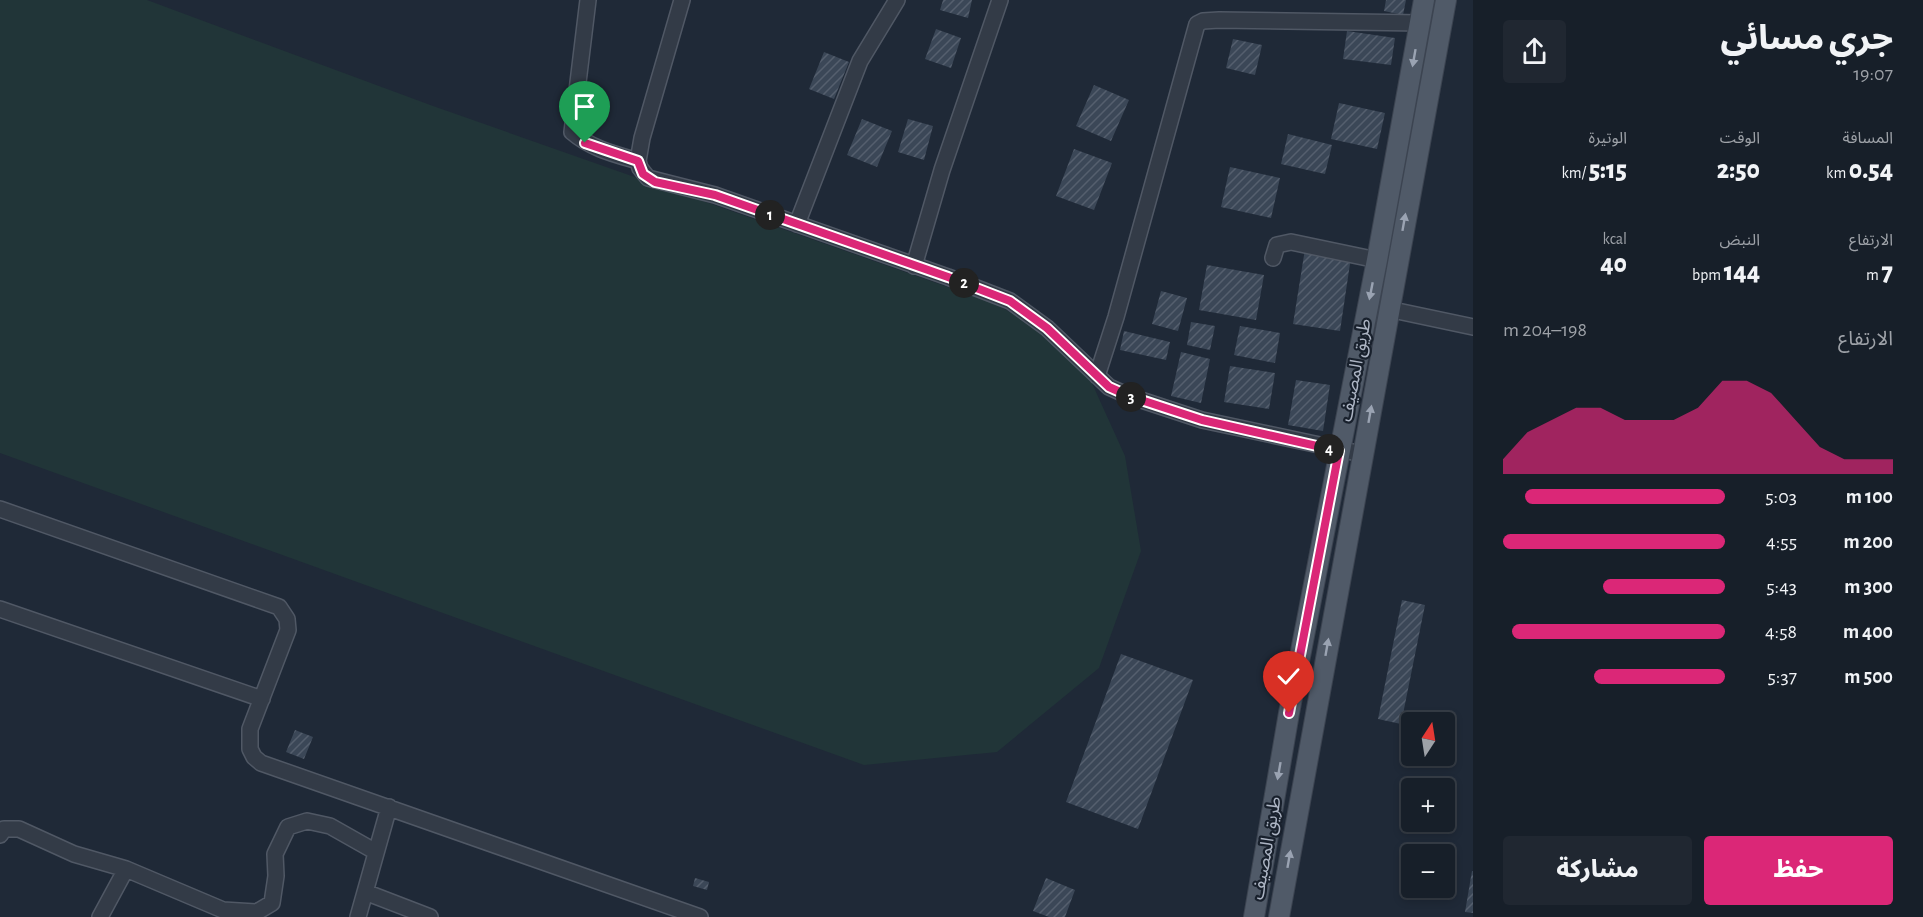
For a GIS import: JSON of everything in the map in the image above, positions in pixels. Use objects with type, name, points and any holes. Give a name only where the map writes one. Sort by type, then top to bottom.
[{"type":"main road","name":"طريق المصيف","points":[[1254,917],[1424,0]]},
{"type":"main road","name":"طريق المصيف","points":[[1279,917],[1446,0]]},
{"type":"street","points":[[588,0],[572,132],[585,143],[638,161]]},
{"type":"street","points":[[682,0],[650,103],[638,161],[643,174],[655,182],[715,195],[1010,301],[1047,328],[1109,387],[1129,396],[1202,420],[1339,451],[1362,454]]},
{"type":"street","points":[[798,224],[860,61],[897,0]]},
{"type":"street","points":[[914,266],[942,170],[1000,0]]},
{"type":"street","points":[[1097,376],[1197,24],[1203,21],[1219,20],[1420,23]]},
{"type":"street","points":[[1274,258],[1277,245],[1291,242],[1377,260]]},
{"type":"street","points":[[1389,309],[1473,327]]},
{"type":"street","points":[[0,509],[279,607],[287,620],[288,630],[248,737],[254,757],[261,763],[700,917]]},
{"type":"street","points":[[0,609],[262,699]]},
{"type":"street","points":[[358,917],[389,807]]},
{"type":"street","points":[[0,835],[4,829],[19,829],[74,854],[126,869],[222,914],[257,912],[272,903],[276,876],[275,854],[288,826],[308,821],[330,826],[376,852]]},
{"type":"street","points":[[100,917],[126,869]]},
{"type":"street","points":[[365,892],[430,917]]},
{"type":"green space","points":[[0,0],[147,0],[433,106],[996,304],[1037,328],[1091,381],[1125,456],[1141,551],[1099,668],[997,752],[864,765],[0,453]]},
{"type":"building","points":[[943,0],[972,0],[968,18],[940,10]]},
{"type":"building","points":[[1386,0],[1406,0],[1403,15],[1384,11]]},
{"type":"building","points":[[936,29],[961,38],[951,68],[925,59]]},
{"type":"building","points":[[1347,31],[1395,38],[1391,65],[1343,59]]},
{"type":"building","points":[[1233,39],[1262,45],[1255,75],[1226,68]]},
{"type":"building","points":[[824,52],[849,62],[834,99],[809,89]]},
{"type":"building","points":[[1094,85],[1129,100],[1111,141],[1076,126]]},
{"type":"building","points":[[1339,103],[1385,113],[1377,149],[1331,139]]},
{"type":"building","points":[[862,119],[892,131],[877,167],[847,155]]},
{"type":"building","points":[[908,119],[933,126],[924,160],[898,152]]},
{"type":"building","points":[[1288,134],[1332,145],[1325,174],[1281,164]]},
{"type":"building","points":[[1074,149],[1112,163],[1094,210],[1056,196]]},
{"type":"building","points":[[1230,167],[1280,178],[1271,218],[1221,207]]},
{"type":"building","points":[[1305,249],[1351,257],[1340,331],[1293,324]]},
{"type":"building","points":[[1207,265],[1264,275],[1256,320],[1199,310]]},
{"type":"building","points":[[1161,291],[1187,298],[1178,331],[1152,324]]},
{"type":"building","points":[[1191,322],[1215,326],[1210,350],[1187,345]]},
{"type":"building","points":[[1240,326],[1280,333],[1275,363],[1234,355]]},
{"type":"building","points":[[1124,331],[1170,342],[1166,360],[1120,350]]},
{"type":"building","points":[[1181,352],[1210,359],[1201,403],[1171,396]]},
{"type":"building","points":[[1230,366],[1275,373],[1269,409],[1224,402]]},
{"type":"building","points":[[1296,380],[1330,385],[1323,431],[1288,425]]},
{"type":"building","points":[[1402,600],[1425,605],[1403,712],[1401,712],[1401,724],[1378,719]]},
{"type":"building","points":[[1121,654],[1193,680],[1138,829],[1066,802]]},
{"type":"building","points":[[295,730],[313,737],[304,759],[286,752]]},
{"type":"building","points":[[1473,871],[1473,913],[1465,912]]},
{"type":"building","points":[[695,878],[709,882],[707,890],[693,886]]},
{"type":"building","points":[[1046,878],[1075,890],[1065,917],[1049,917],[1033,911]]},
{"type":"route","points":[[585,143],[638,161],[643,174],[655,182],[715,195],[1010,301],[1047,328],[1109,387],[1129,396],[1202,420],[1339,451],[1289,713]]}]
